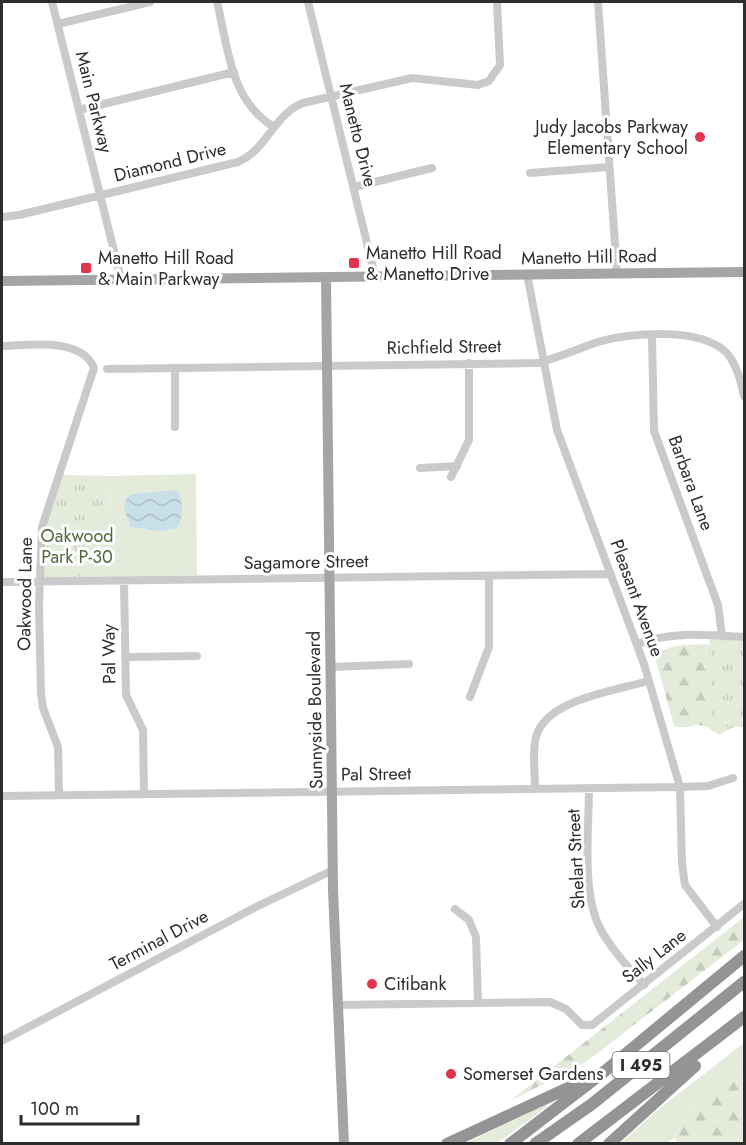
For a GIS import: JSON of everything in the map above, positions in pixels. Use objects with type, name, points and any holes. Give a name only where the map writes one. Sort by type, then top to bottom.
[{"type":"highway","points":[[510,1143],[605,1071],[744,956]]},
{"type":"highway","name":"I 495","points":[[535,1143],[592,1104],[744,982]]},
{"type":"highway","points":[[609,1143],[744,1019]]},
{"type":"highway","name":"I 495","points":[[578,1143],[744,1019]]},
{"type":"highway","points":[[447,1143],[580,1080],[605,1071]]},
{"type":"main road","name":"Manetto Hill Road","points":[[2,282],[744,272]]},
{"type":"main road","name":"Sunnyside Boulevard","points":[[326,277],[333,870],[344,1143]]},
{"type":"street","name":"Main Parkway","points":[[52,2],[121,279]]},
{"type":"street","points":[[58,24],[150,2]]},
{"type":"street","points":[[217,2],[236,83],[249,108],[274,127]]},
{"type":"street","name":"Manetto Drive","points":[[308,2],[375,276]]},
{"type":"street","name":"Diamond Drive","points":[[2,217],[19,215],[238,162],[257,151],[290,108],[412,78],[478,86],[489,81],[500,65],[497,2]]},
{"type":"street","points":[[598,2],[616,273]]},
{"type":"street","points":[[79,110],[234,72]]},
{"type":"street","points":[[530,173],[609,167]]},
{"type":"street","points":[[354,187],[432,168]]},
{"type":"street","name":"Pleasant Avenue","points":[[527,274],[557,430],[637,644],[680,787],[683,876],[689,893],[717,927]]},
{"type":"street","name":"Richfield Street","points":[[107,369],[545,361],[600,342],[652,336],[696,337],[716,345],[730,358],[744,396]]},
{"type":"street","name":"Barbara Lane","points":[[652,336],[654,431],[718,605],[722,636]]},
{"type":"street","name":"Oakwood Lane","points":[[2,346],[64,347],[75,350],[92,363],[95,373],[44,513],[40,582],[41,693],[43,708],[58,747],[59,795]]},
{"type":"street","points":[[451,477],[469,441],[469,363]]},
{"type":"street","points":[[175,368],[175,427]]},
{"type":"street","points":[[420,468],[457,466]]},
{"type":"street","name":"Sagamore Street","points":[[2,582],[611,574]]},
{"type":"street","points":[[470,697],[489,647],[489,576]]},
{"type":"street","name":"Pal Way","points":[[124,581],[126,695],[143,730],[144,794]]},
{"type":"street","points":[[637,644],[669,637],[744,637]]},
{"type":"street","points":[[125,657],[197,656]]},
{"type":"street","points":[[331,667],[409,664]]},
{"type":"street","points":[[535,788],[536,740],[547,716],[563,706],[648,681]]},
{"type":"street","name":"Pal Street","points":[[2,796],[680,787],[708,786],[733,778]]},
{"type":"street","name":"Shelart Street","points":[[589,788],[590,888],[594,914],[609,943],[644,985]]},
{"type":"street","name":"Terminal Drive","points":[[2,1041],[254,908],[333,870]]},
{"type":"street","name":"Sally Lane","points":[[478,1002],[550,1002],[566,1009],[582,1025],[592,1025],[744,904]]},
{"type":"street","points":[[337,1005],[478,1002],[476,937],[469,920],[455,909]]},
{"type":"green space","points":[[196,474],[197,575],[109,578],[111,476]]},
{"type":"green space","name":"Oakwood Park P-30","points":[[63,475],[111,476],[109,578],[43,579],[46,514]]},
{"type":"green space","points":[[709,636],[744,637],[744,727],[713,726]]},
{"type":"green space","points":[[709,645],[717,679],[737,725],[719,735],[704,726],[674,726],[654,653],[675,646]]},
{"type":"green space","points":[[744,917],[744,940],[586,1062],[510,1101]]},
{"type":"green space","points":[[744,1043],[744,1058],[686,1114],[674,1138],[667,1143],[620,1144],[660,1108]]},
{"type":"green space","points":[[744,1058],[744,1143],[678,1143],[674,1138],[686,1114]]},
{"type":"green space","points":[[545,1105],[547,1107],[497,1143],[464,1144]]},
{"type":"water","points":[[177,490],[181,498],[182,509],[177,528],[161,531],[130,527],[124,508],[127,497],[133,494]]},
{"type":"place","name":"Judy Jacobs Parkway Elementary School","points":[[700,137]]},
{"type":"place","name":"Manetto Hill Road & Manetto Drive","points":[[354,263]]},
{"type":"place","name":"Manetto Hill Road & Main Parkway","points":[[86,268]]},
{"type":"place","name":"Citibank","points":[[372,984]]},
{"type":"place","name":"Somerset Gardens","points":[[451,1074]]}]
